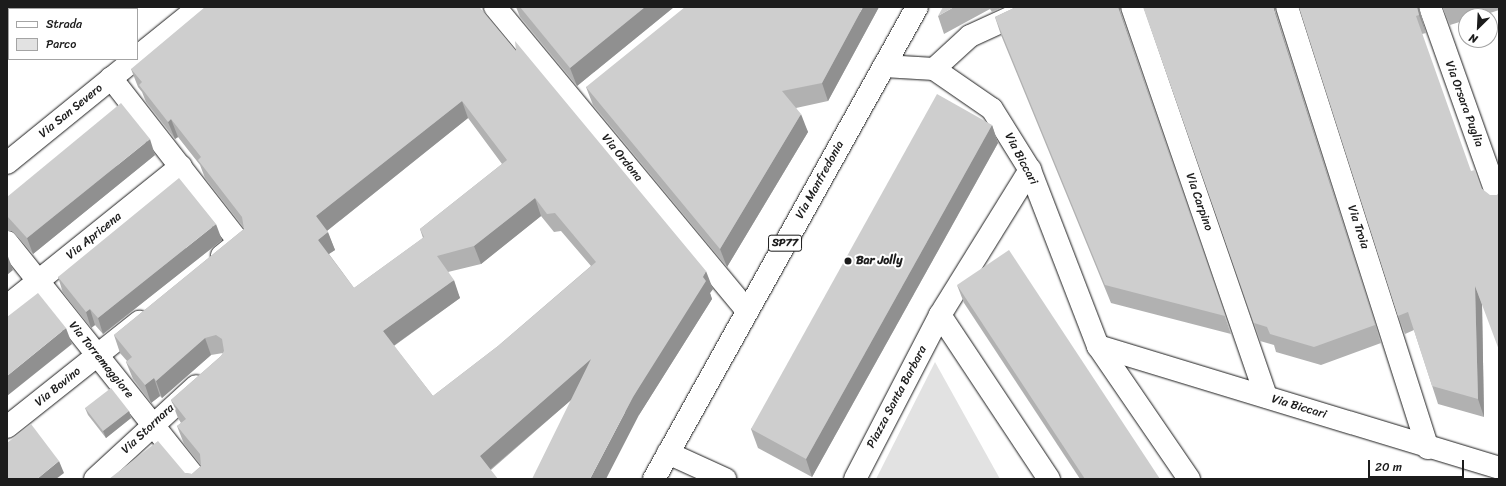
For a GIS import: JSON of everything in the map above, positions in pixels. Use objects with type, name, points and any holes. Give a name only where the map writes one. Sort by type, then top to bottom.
[{"type":"street","name":"Via San Severo","points":[[138,56],[199,7]]},
{"type":"street","name":"Via Ordona","points":[[495,7],[583,98],[747,310]]},
{"type":"street","name":"Via Manfredonia","points":[[654,479],[917,7]]},
{"type":"street","points":[[884,66],[934,69],[970,36],[1033,7]]},
{"type":"street","name":"Via Carpino","points":[[1132,7],[1266,397]]},
{"type":"street","name":"Via Troia","points":[[1287,7],[1428,448]]},
{"type":"street","name":"Via Orsara Puglia","points":[[1430,7],[1499,201]]},
{"type":"street","name":"Via San Severo","points":[[7,163],[134,60]]},
{"type":"street","name":"Via Biccari","points":[[934,69],[992,109],[1030,170],[1098,346],[1189,479]]},
{"type":"street","points":[[111,78],[239,242],[208,266]]},
{"type":"street","name":"Via Apricena","points":[[7,306],[181,166]]},
{"type":"street","name":"Piazza Santa Barbara","points":[[854,479],[940,315],[1030,170]]},
{"type":"street","name":"Via Torremaggiore","points":[[7,242],[196,479]]},
{"type":"street","name":"Via Bovino","points":[[7,427],[153,311]]},
{"type":"street","points":[[940,315],[1049,479]]},
{"type":"street","name":"Via Biccari","points":[[1098,346],[1428,448],[1499,468]]},
{"type":"street","name":"Via Stornara","points":[[95,479],[152,424],[214,370]]},
{"type":"street","points":[[668,453],[725,479]]},
{"type":"green space","points":[[935,362],[1000,479],[876,479]]},
{"type":"building","points":[[205,7],[479,7],[516,51],[515,41],[706,271],[703,277],[706,281],[633,397],[590,479],[532,479],[591,359],[480,456],[498,479],[109,479],[158,441],[185,473],[192,474],[201,466],[200,454],[177,426],[186,419],[171,400],[221,356],[224,351],[222,339],[216,335],[205,338],[156,381],[154,378],[145,385],[126,362],[132,357],[114,335],[244,229],[242,217],[198,160],[201,157],[171,119],[168,122],[139,85],[142,82],[131,69]],"holes":[[[462,101],[507,160],[420,229],[424,237],[354,288],[318,240],[328,232],[316,216]],[[535,198],[547,214],[555,213],[596,262],[498,346],[433,396],[383,331],[454,280],[437,256],[474,246]]]},
{"type":"building","points":[[520,7],[645,7],[570,68]]},
{"type":"building","points":[[685,7],[863,7],[822,83],[782,91],[801,114],[720,249],[586,87]]},
{"type":"building","points":[[943,7],[954,7],[938,16]]},
{"type":"building","points":[[1016,7],[1118,7],[1225,316],[1105,285],[995,17]]},
{"type":"building","points":[[1143,7],[1273,7],[1375,325],[1314,347],[1270,334],[1267,327],[1254,323]]},
{"type":"building","points":[[1299,7],[1417,7],[1419,15],[1416,16],[1471,171],[1475,170],[1481,188],[1490,195],[1497,195],[1499,192],[1499,350],[1475,286],[1478,399],[1432,386],[1408,312],[1398,316]]},
{"type":"building","points":[[937,94],[992,125],[806,459],[751,429]]},
{"type":"building","points":[[121,103],[150,139],[27,238],[7,216],[7,197]]},
{"type":"building","points":[[179,178],[216,224],[98,318],[90,309],[86,312],[58,277]]},
{"type":"building","points":[[1009,250],[1160,479],[1085,479],[957,285]]},
{"type":"building","points":[[38,293],[66,328],[7,376],[7,317]]},
{"type":"building","points":[[111,388],[129,411],[103,431],[85,408]]},
{"type":"building","points":[[31,424],[59,461],[37,479],[7,479],[7,443]]},
{"type":"place","name":"Bar Jolly","points":[[848,261]]}]
